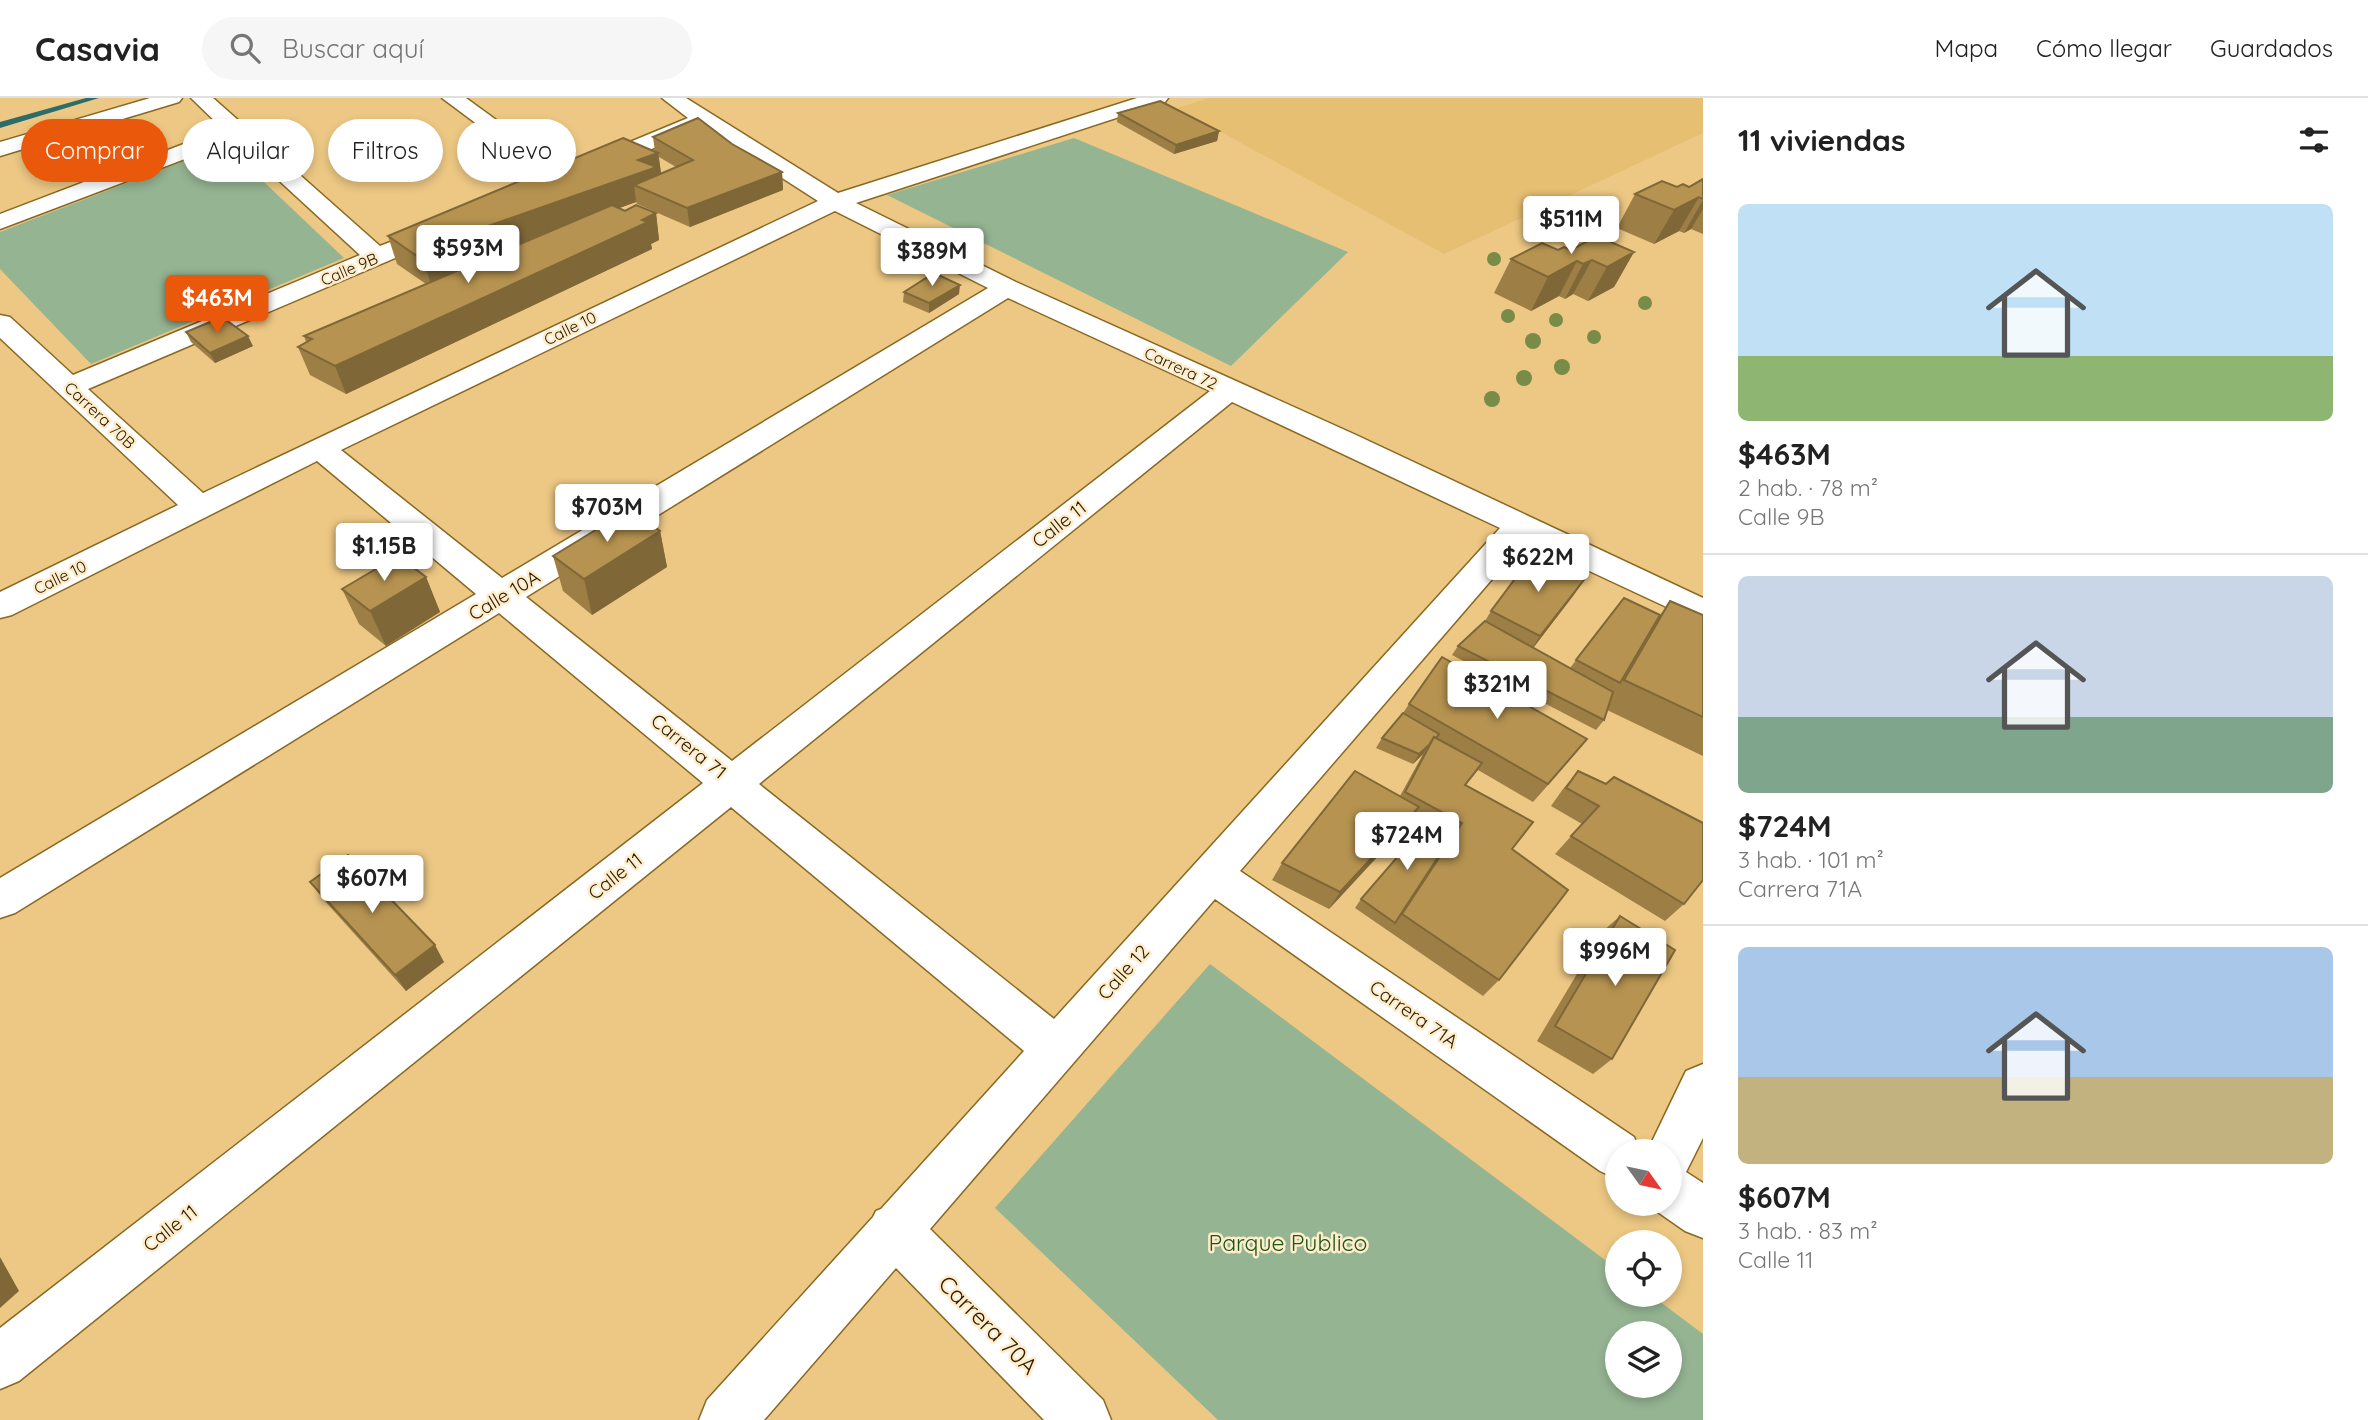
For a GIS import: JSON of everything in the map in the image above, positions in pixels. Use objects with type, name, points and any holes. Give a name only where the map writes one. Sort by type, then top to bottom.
[{"type":"street","points":[[0,149],[172,98]]},
{"type":"street","points":[[201,98],[225,119]]},
{"type":"street","points":[[452,98],[481,119]]},
{"type":"street","name":"Carrera 72","points":[[672,98],[835,202],[1007,288],[1703,612]]},
{"type":"street","name":"Calle 10","points":[[0,606],[320,447],[835,202],[1158,98]]},
{"type":"street","points":[[576,173],[706,118]]},
{"type":"street","points":[[0,222],[182,152]]},
{"type":"street","points":[[294,182],[377,257]]},
{"type":"street","points":[[539,189],[555,182]]},
{"type":"street","name":"Calle 9B","points":[[69,387],[464,220]]},
{"type":"street","name":"Calle 10A","points":[[0,900],[1007,288]]},
{"type":"street","name":"Carrera 70B","points":[[0,323],[199,508]]},
{"type":"street","name":"Calle 11","points":[[0,1362],[1229,390]]},
{"type":"street","name":"Carrera 71","points":[[320,447],[1055,1048]]},
{"type":"street","name":"Calle 12","points":[[727,1420],[1521,525]]},
{"type":"street","name":"Carrera 71A","points":[[1210,873],[1605,1146]]},
{"type":"street","points":[[1677,1139],[1703,1087]]},
{"type":"street","points":[[1682,1198],[1703,1213]]},
{"type":"street","name":"Carrera 70A","points":[[894,1229],[1083,1420]]},
{"type":"shaded area","points":[[1209,98],[1703,98],[1703,133],[1444,254],[1177,108]]},
{"type":"green space","points":[[1074,138],[1348,252],[1231,366],[887,195]]},
{"type":"green space","points":[[182,162],[182,182],[264,182],[344,258],[91,364],[0,269],[0,232],[129,182],[168,182],[168,167]]},
{"type":"green space","name":"Parque Publico","points":[[1210,964],[1605,1260],[1605,1307],[1667,1307],[1703,1334],[1703,1420],[1218,1420],[995,1208]]},
{"type":"building","points":[[1160,101],[1219,131],[1176,145],[1118,113]]},
{"type":"building","points":[[698,118],[732,144],[782,172],[687,208],[634,185],[693,160],[653,137]]},
{"type":"building","points":[[623,138],[658,153],[638,160],[657,167],[451,239],[458,248],[424,261],[388,236],[517,182],[576,182],[576,158]]},
{"type":"building","points":[[1703,179],[1703,199],[1699,197],[1674,210],[1635,194],[1662,181],[1677,187],[1683,184],[1689,187]]},
{"type":"building","points":[[612,205],[625,211],[636,205],[656,213],[642,220],[648,222],[335,366],[298,347],[312,339],[304,336]]},
{"type":"building","points":[[1597,236],[1634,252],[1607,267],[1592,260],[1583,264],[1577,261],[1548,277],[1511,259],[1542,243],[1558,250],[1564,247],[1571,250]]},
{"type":"building","points":[[934,273],[960,285],[929,303],[904,292]]},
{"type":"building","points":[[222,317],[248,336],[210,353],[186,332]]},
{"type":"building","points":[[630,509],[660,531],[584,579],[553,556]]},
{"type":"building","points":[[1535,552],[1587,576],[1540,636],[1491,611]]},
{"type":"building","points":[[398,556],[426,577],[370,611],[342,589]]},
{"type":"building","points":[[1624,598],[1660,615],[1620,683],[1576,660]]},
{"type":"building","points":[[1670,601],[1703,615],[1703,717],[1624,680]]},
{"type":"building","points":[[1485,621],[1613,692],[1604,720],[1458,646]]},
{"type":"building","points":[[1442,657],[1587,739],[1548,784],[1409,704]]},
{"type":"building","points":[[1403,713],[1439,734],[1419,754],[1382,738]]},
{"type":"building","points":[[1434,737],[1482,763],[1465,785],[1533,822],[1512,849],[1568,890],[1499,980],[1402,914],[1462,823],[1405,792]]},
{"type":"building","points":[[1355,771],[1419,807],[1340,892],[1282,863]]},
{"type":"building","points":[[1578,771],[1606,784],[1614,777],[1703,823],[1703,880],[1684,904],[1571,836],[1599,806],[1566,788]]},
{"type":"building","points":[[1425,825],[1455,831],[1395,923],[1361,899]]},
{"type":"building","points":[[348,855],[435,945],[395,975],[310,882]]},
{"type":"building","points":[[1620,916],[1675,950],[1612,1059],[1555,1026]]},
{"type":"waterway","points":[[0,125],[95,98]]}]
